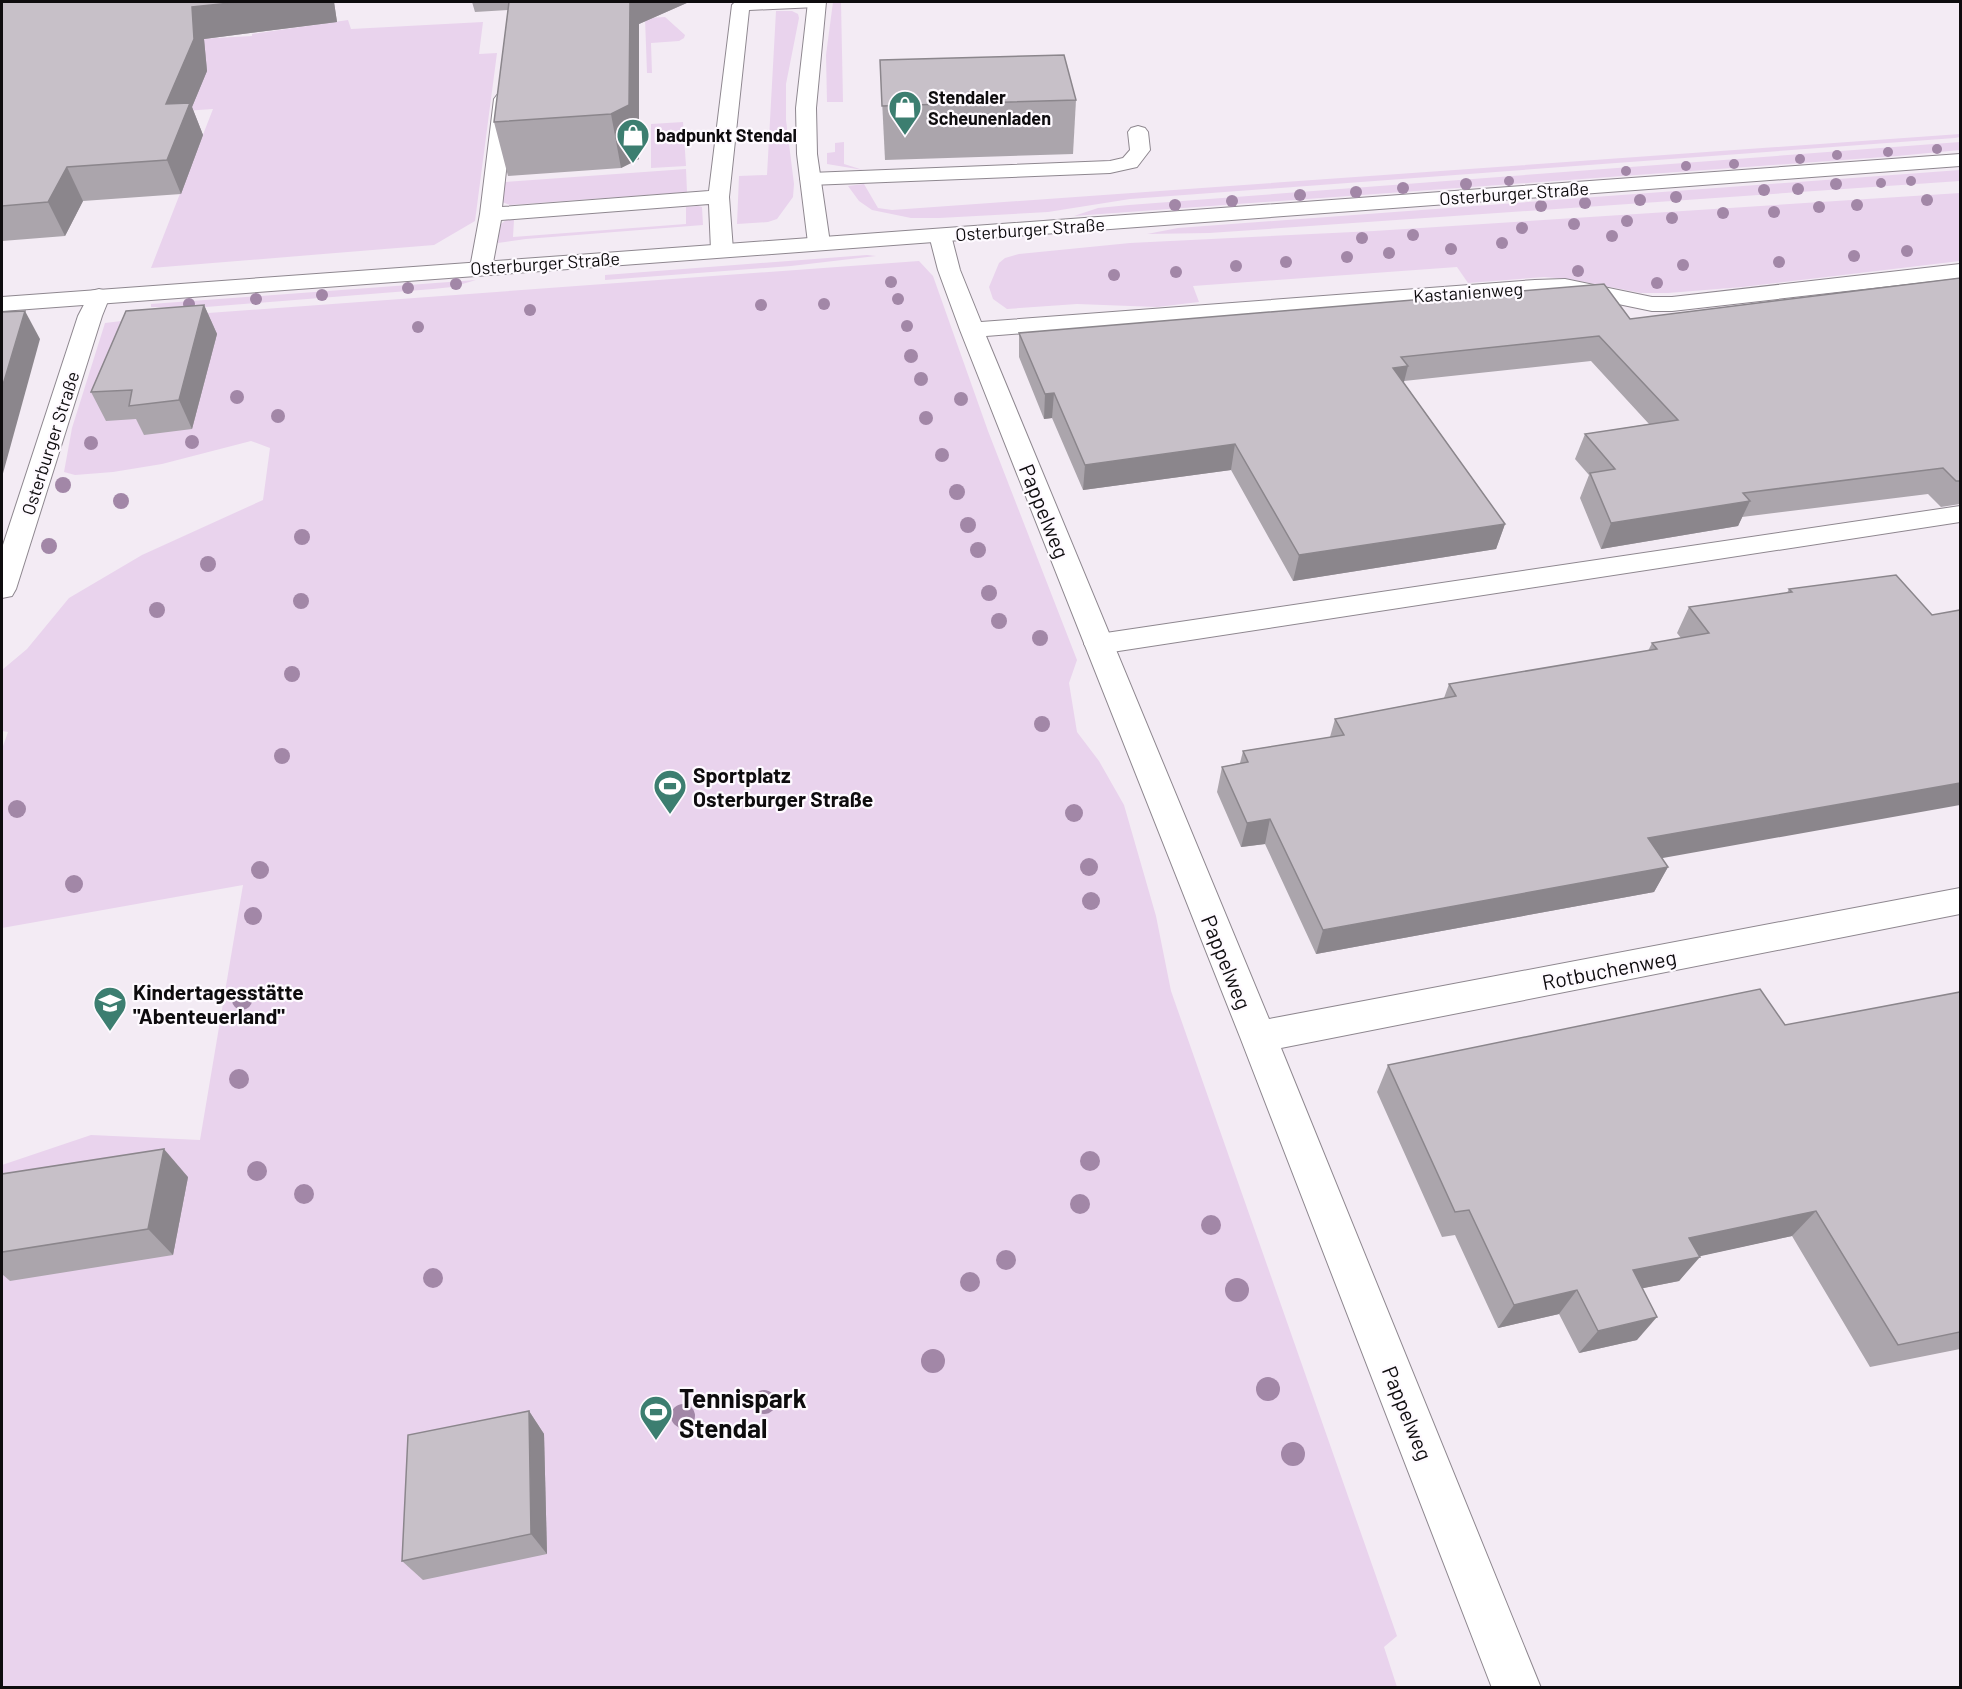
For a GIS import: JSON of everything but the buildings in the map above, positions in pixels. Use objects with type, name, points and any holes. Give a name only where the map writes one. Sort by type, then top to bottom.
[{"type":"street","points":[[722,250],[719,197],[741,5],[817,2],[808,69],[806,108],[810,179],[819,243]]},
{"type":"street","points":[[481,268],[491,213],[506,86]]},
{"type":"street","points":[[810,179],[1110,167],[1130,163],[1140,150],[1138,132]]},
{"type":"street","name":"Osterburger Straße","points":[[2,304],[1960,159]]},
{"type":"street","points":[[491,213],[719,197]]},
{"type":"street","name":"Pappelweg","points":[[940,235],[972,330],[1258,1037],[1517,1688]]},
{"type":"street","name":"Kastanienweg","points":[[972,330],[1535,287],[1565,286],[1652,304],[1672,304],[1960,271]]},
{"type":"street","name":"Osterburger Straße","points":[[2,590],[90,316],[99,296]]},
{"type":"street","points":[[1099,644],[1960,513]]},
{"type":"street","name":"Rotbuchenweg","points":[[1258,1037],[1960,901]]},
{"type":"shaded area","points":[[833,2],[841,2],[843,102],[827,102],[826,55]]},
{"type":"shaded area","points":[[776,11],[792,11],[798,14],[799,18],[786,84],[786,120],[794,184],[793,197],[777,219],[768,222],[737,224],[739,176],[767,175]]},
{"type":"shaded area","points":[[665,17],[685,35],[679,41],[651,43],[652,73],[647,73],[645,18]]},
{"type":"shaded area","points":[[348,20],[351,29],[483,22],[479,54],[497,53],[475,221],[434,245],[151,268],[213,109],[155,113],[2,50],[252,36],[252,34]]},
{"type":"shaded area","points":[[683,122],[686,166],[651,168],[651,124]]},
{"type":"shaded area","points":[[1960,134],[1960,137],[1955,138],[1130,199],[1048,212],[939,218],[911,218],[872,210],[859,201],[848,186],[864,184],[878,208],[892,210]]},
{"type":"shaded area","points":[[844,142],[844,164],[863,170],[827,164],[827,153],[835,152],[835,143]]},
{"type":"shaded area","points":[[1960,142],[1960,150],[1897,156],[1074,216],[1098,208],[1129,205]]},
{"type":"shaded area","points":[[686,169],[687,192],[510,205],[502,202],[505,182]]},
{"type":"shaded area","points":[[1960,170],[1960,181],[1209,233],[1147,234],[1178,228]]},
{"type":"shaded area","points":[[1960,193],[1960,261],[1742,287],[1641,293],[1569,279],[1544,277],[1468,283],[1457,267],[1193,286],[1199,302],[1157,307],[1077,304],[1007,309],[993,299],[989,287],[999,263],[1005,258],[1019,254],[1130,243],[1374,231]]},
{"type":"shaded area","points":[[686,207],[702,207],[703,225],[498,243],[500,225],[506,220],[514,220],[513,237],[686,224]]},
{"type":"shaded area","points":[[876,256],[791,266],[605,280],[605,275]]},
{"type":"shaded area","points":[[919,261],[933,276],[988,431],[1077,660],[1069,683],[1077,732],[1099,761],[1124,805],[1156,916],[1171,991],[1397,1636],[1384,1647],[1397,1687],[2,1687],[2,1165],[91,1135],[200,1140],[243,885],[2,928],[2,749],[8,732],[2,731],[2,670],[27,649],[69,598],[142,555],[263,500],[270,448],[251,441],[162,464],[113,472],[75,475],[64,472],[72,428],[105,323],[154,317]]},
{"type":"shaded area","points":[[476,280],[452,287],[433,289],[193,308],[151,307],[151,304]]},
{"type":"place","name":"Stendaler Scheunenladen","points":[[905,136]]},
{"type":"place","name":"badpunkt Stendal","points":[[633,164]]},
{"type":"place","name":"Sportplatz Osterburger Straße","points":[[670,815]]},
{"type":"place","name":"Kindertagesstätte \"Abenteuerland\"","points":[[110,1032]]},
{"type":"place","name":"Tennispark Stendal","points":[[656,1441]]}]
